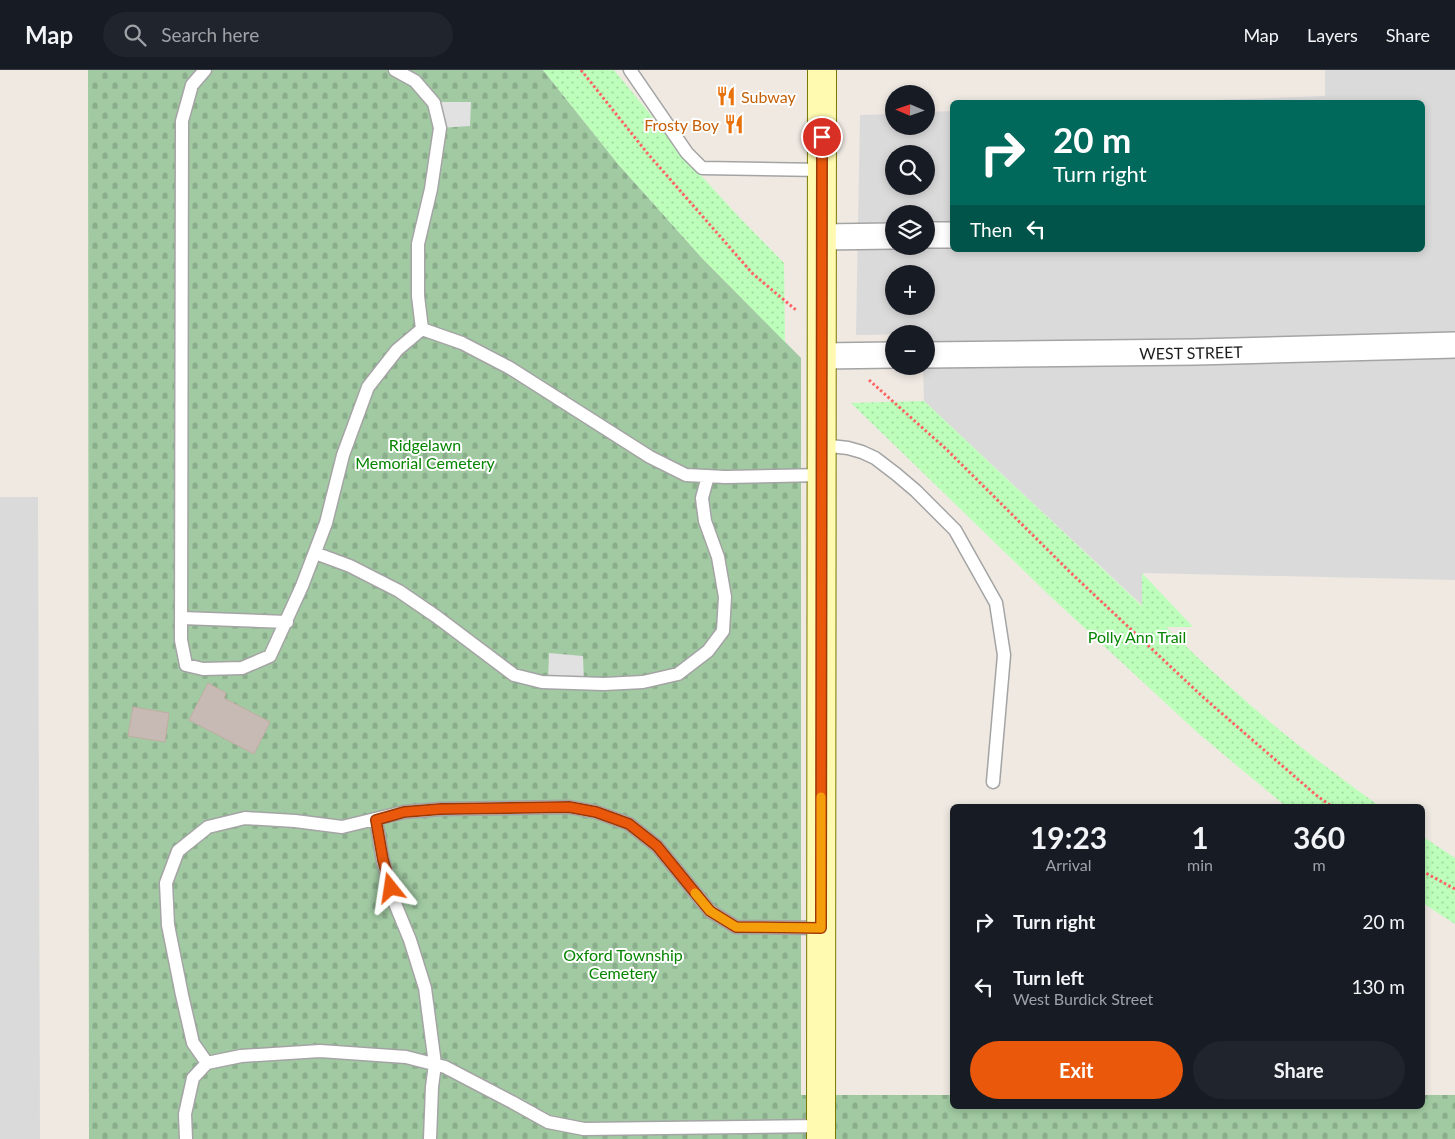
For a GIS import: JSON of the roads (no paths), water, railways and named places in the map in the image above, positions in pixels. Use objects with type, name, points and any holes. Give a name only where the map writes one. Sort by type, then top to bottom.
[{"type":"street","points":[[821,1133],[821,445],[829,349],[822,237],[822,70]]},
{"type":"street","points":[[935,235],[950,235]]},
{"type":"street","points":[[822,237],[885,236]]},
{"type":"street","name":"WEST STREET","points":[[935,355],[1196,352],[1455,345]]},
{"type":"street","points":[[829,349],[885,355]]},
{"type":"lane","points":[[205,70],[192,85],[182,121],[181,640],[186,665],[203,668],[242,668],[270,656],[287,622],[326,523],[343,454],[368,387],[398,350],[422,330]]},
{"type":"lane","points":[[395,70],[415,81],[434,104],[440,128],[430,189],[418,244],[418,296],[422,330]]},
{"type":"lane","points":[[630,70],[687,153],[702,168],[822,170]]},
{"type":"lane","points":[[422,330],[462,343],[510,368],[650,457],[686,475],[822,474]]},
{"type":"lane","points":[[821,445],[848,448],[862,452],[874,458],[916,491],[955,530],[996,603],[1004,656],[993,782]]},
{"type":"lane","points":[[315,553],[350,566],[399,591],[437,617],[514,676],[542,682],[604,684],[644,682],[678,674],[708,651],[723,631],[726,597],[718,557],[705,521],[702,498],[708,476]]},
{"type":"lane","points":[[182,618],[287,622]]},
{"type":"lane","points":[[208,1063],[193,1043],[168,925],[166,883],[178,851],[208,827],[245,818],[295,821],[342,827],[404,812],[441,809],[569,807],[596,812],[629,824],[657,846],[710,911],[736,927],[821,928]]},
{"type":"lane","points":[[376,820],[383,860],[394,901],[410,940],[425,988],[435,1064],[430,1139]]},
{"type":"lane","points":[[186,1139],[185,1114],[193,1078],[208,1063],[241,1056],[320,1051],[406,1057],[435,1064],[445,1067],[548,1122],[584,1129],[821,1133]]},
{"type":"place","name":"Subway","points":[[726,96]]},
{"type":"place","name":"Frosty Boy","points":[[734,124]]},
{"type":"park label","name":"Ridgelawn Memorial Cemetery","points":[[425,453]]},
{"type":"park label","name":"Polly Ann Trail","points":[[1137,636]]},
{"type":"park label","name":"Oxford Township Cemetery","points":[[623,963]]}]
